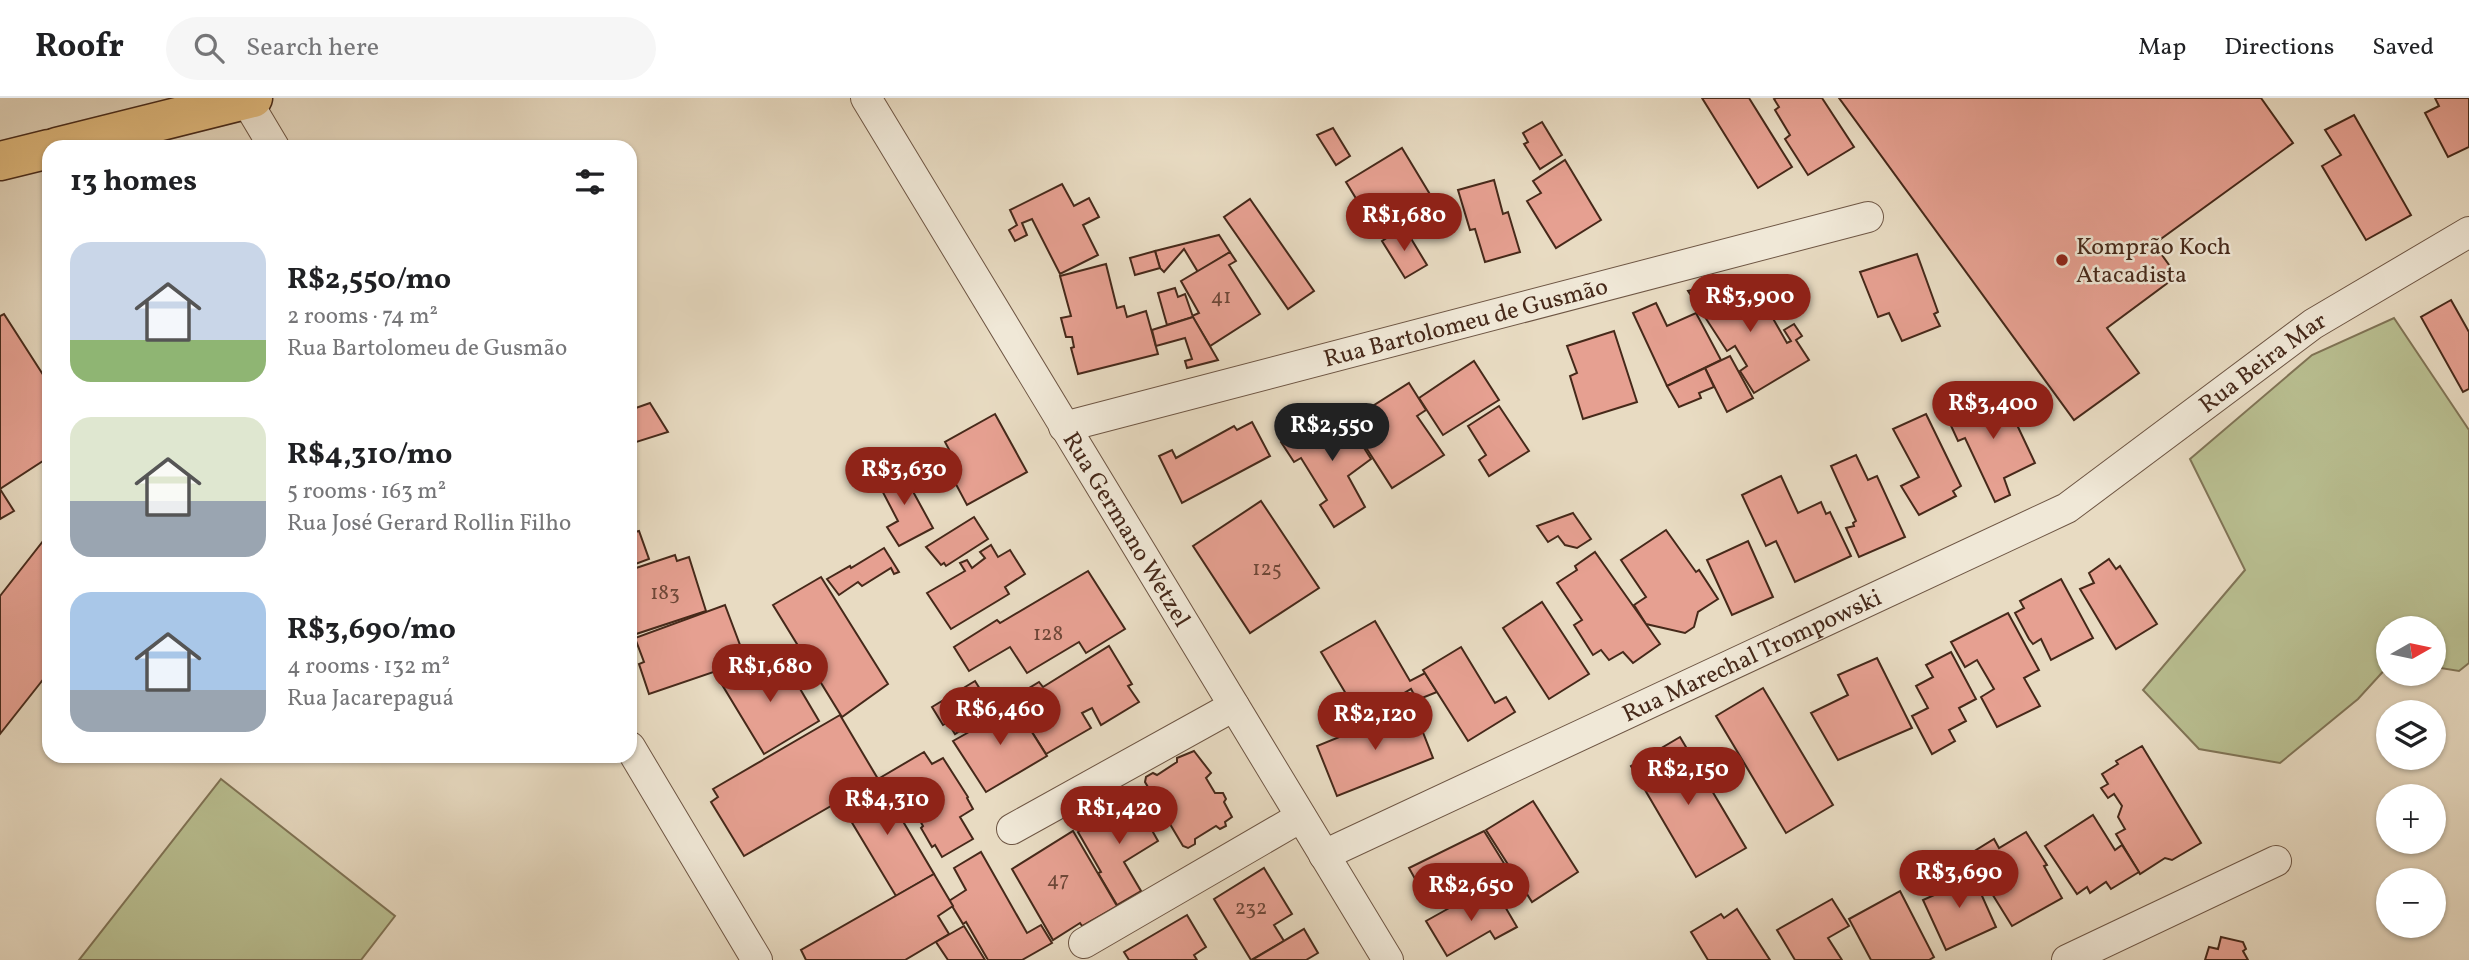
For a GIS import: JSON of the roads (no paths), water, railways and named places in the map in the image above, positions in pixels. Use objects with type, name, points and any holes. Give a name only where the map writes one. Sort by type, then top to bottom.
[{"type":"main road","points":[[85,140],[250,99]]},
{"type":"main road","points":[[0,161],[42,151]]},
{"type":"street","name":"Rua Germano Wetzel","points":[[866,98],[1388,960]]},
{"type":"street","points":[[250,99],[270,140]]},
{"type":"street","name":"Rua Bartolomeu de Gusmão","points":[[1064,427],[1868,217]]},
{"type":"street","name":"Rua Beira Mar","points":[[2067,508],[2313,324],[2469,232]]},
{"type":"street","name":"Rua Marechal Trompowski","points":[[1324,855],[2067,508]]},
{"type":"street","points":[[1012,829],[1234,706]]},
{"type":"street","points":[[637,759],[757,960]]},
{"type":"street","points":[[1084,943],[1301,817]]},
{"type":"street","points":[[2067,960],[2276,861]]},
{"type":"place","name":"Komprão Koch Atacadista","points":[[2062,260]]}]
